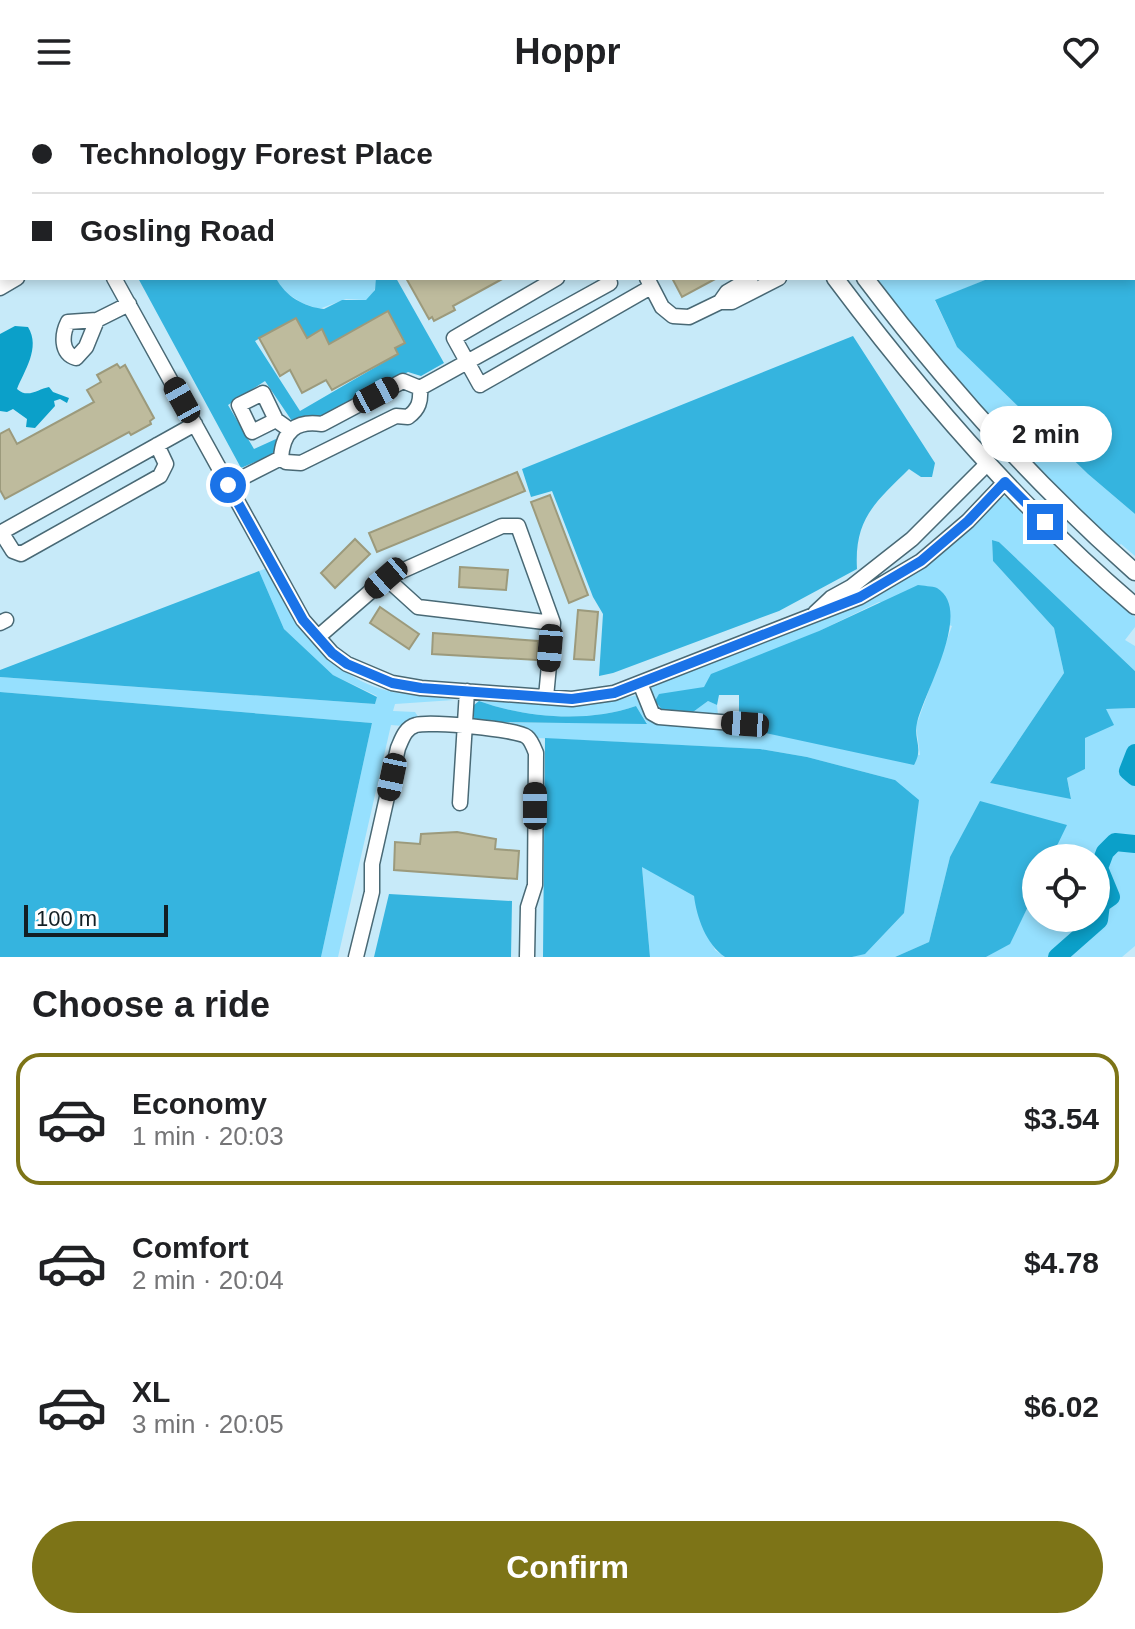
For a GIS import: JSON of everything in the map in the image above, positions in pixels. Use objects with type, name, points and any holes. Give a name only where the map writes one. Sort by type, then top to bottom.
[{"type":"main road","points":[[836,280],[886,346],[987,464],[1089,567],[1135,606]]},
{"type":"main road","points":[[867,280],[935,366],[1021,464],[1058,503],[1135,572]]},
{"type":"street","points":[[115,280],[303,620],[340,658],[371,676],[392,683],[421,688],[594,698],[640,683],[860,597],[921,561],[968,521],[1005,482]]},
{"type":"street","points":[[554,280],[454,338],[480,385],[621,303],[649,283],[662,307],[673,316],[689,317],[720,302],[732,302],[775,280]]},
{"type":"street","points":[[420,388],[609,280],[621,303]]},
{"type":"street","points":[[720,302],[727,292],[748,280]]},
{"type":"street","points":[[97,320],[129,304]]},
{"type":"street","points":[[281,458],[282,444],[290,430],[308,422],[322,424],[403,381],[420,388]]},
{"type":"street","points":[[281,458],[286,462],[301,463],[396,416],[408,417],[416,411],[421,400],[420,388]]},
{"type":"street","points":[[276,420],[290,430]]},
{"type":"street","points":[[157,445],[166,464],[160,476],[35,547],[16,554],[1,532],[157,445],[195,424]]},
{"type":"street","points":[[228,485],[281,458]]},
{"type":"street","points":[[815,613],[912,539],[987,464]]},
{"type":"street","points":[[318,637],[386,578],[502,526],[518,526],[553,623],[546,697]]},
{"type":"street","points":[[386,578],[418,607],[553,623]]},
{"type":"street","points":[[640,683],[652,713],[659,717],[745,724]]},
{"type":"street","points":[[460,803],[467,691]]},
{"type":"street","points":[[356,957],[372,892],[372,864],[398,748],[406,732],[415,725],[514,731],[528,737],[536,753],[535,885],[528,907],[527,957]]},
{"type":"shaded area","points":[[139,280],[277,280],[296,300],[324,309],[342,300],[366,300],[375,290],[376,280],[397,280],[444,363],[421,376],[408,372],[323,416],[292,421],[265,381],[228,405],[254,449],[276,439],[276,453],[241,468]],"holes":[[[388,311],[405,342],[395,348],[398,354],[300,411],[255,341],[296,318],[307,338],[322,330],[329,344]]]},
{"type":"shaded area","points":[[277,280],[376,280],[373,293],[366,300],[346,299],[319,309],[302,303],[282,290]]},
{"type":"shaded area","points":[[878,280],[985,280],[935,301],[957,347],[1088,474],[1135,514],[1135,556],[1121,544],[1117,547],[1027,459],[919,335]]},
{"type":"shaded area","points":[[985,280],[1135,280],[1135,514],[1088,474],[957,347],[935,300]]},
{"type":"shaded area","points":[[15,326],[28,327],[33,343],[30,359],[17,389],[29,393],[49,387],[53,392],[69,398],[67,403],[60,399],[54,401],[55,406],[35,428],[26,427],[27,419],[13,409],[0,411],[0,334]]},
{"type":"shaded area","points":[[853,336],[935,463],[932,477],[921,477],[909,469],[877,502],[859,536],[857,569],[779,611],[599,676],[603,614],[593,597],[552,491],[531,497],[522,469]]},
{"type":"shaded area","points":[[1000,498],[1016,502],[1016,506],[1057,548],[1135,617],[1135,627],[1125,640],[1135,646],[1135,671],[999,542],[992,540],[993,561],[1054,628],[1064,673],[990,783],[1071,798],[1067,778],[1085,769],[1085,738],[1105,709],[1135,708],[1135,946],[1122,957],[986,957],[1010,943],[1022,919],[1022,932],[1110,932],[1110,844],[1057,844],[1066,825],[950,857],[929,942],[895,957],[852,957],[865,953],[895,780],[807,757],[760,749],[537,738],[521,726],[507,723],[647,723],[636,706],[598,715],[557,716],[537,715],[479,701],[586,706],[638,695],[649,714],[738,717],[739,712],[749,721],[920,755],[916,726],[952,626],[879,602],[692,690],[693,712],[708,701],[717,705],[718,715],[660,714],[649,691],[653,686],[846,609]]},
{"type":"shaded area","points":[[992,540],[999,542],[1135,671],[1135,708],[1106,709],[1114,725],[1085,738],[1085,769],[1067,778],[1071,799],[990,783],[1064,673],[1054,628],[993,561]]},
{"type":"shaded area","points":[[267,568],[318,647],[352,676],[398,693],[454,700],[395,704],[393,711],[415,712],[419,718],[403,726],[391,725],[338,957],[321,957],[372,723],[0,692],[0,677],[375,704],[377,696],[333,675],[284,629],[259,571]]},
{"type":"shaded area","points":[[259,571],[284,629],[333,675],[377,697],[375,704],[0,677],[0,670]]},
{"type":"shaded area","points":[[918,585],[937,588],[947,599],[950,614],[944,652],[917,723],[918,754],[914,765],[752,730],[749,721],[739,712],[739,695],[719,695],[717,705],[708,701],[693,712],[664,712],[655,701],[659,694],[704,687],[711,674],[819,631]]},
{"type":"shaded area","points":[[0,692],[372,723],[321,957],[0,957]]},
{"type":"shaded area","points":[[479,701],[537,715],[557,716],[598,715],[636,706],[647,724],[477,722],[474,719],[474,705]]},
{"type":"shaded area","points":[[545,738],[760,749],[807,757],[895,780],[919,800],[904,913],[865,954],[852,957],[725,957],[718,952],[704,930],[694,896],[642,867],[650,957],[543,957]]},
{"type":"shaded area","points":[[980,801],[1067,825],[1058,844],[1022,844],[1022,919],[1010,944],[986,957],[895,957],[929,942],[950,857]]},
{"type":"shaded area","points":[[642,866],[694,896],[715,950],[725,957],[650,957]]},
{"type":"shaded area","points":[[389,894],[512,901],[511,957],[374,957]]},
{"type":"building","points":[[407,280],[500,280],[453,306],[455,310],[434,321],[432,317],[429,319]]},
{"type":"building","points":[[673,280],[713,280],[682,297]]},
{"type":"building","points":[[388,311],[405,343],[395,348],[398,354],[332,390],[326,380],[302,393],[290,370],[280,376],[259,338],[296,318],[307,338],[322,329],[329,344]]},
{"type":"building","points":[[117,364],[120,368],[125,365],[154,418],[151,424],[131,435],[129,432],[5,499],[0,490],[0,434],[9,429],[17,444],[94,402],[87,390],[101,382],[97,375]]},
{"type":"building","points":[[517,472],[525,491],[377,552],[369,533]]},
{"type":"building","points":[[550,495],[588,595],[569,603],[531,502]]},
{"type":"building","points":[[355,539],[370,554],[335,588],[321,573]]},
{"type":"building","points":[[460,567],[508,570],[506,590],[459,587]]},
{"type":"building","points":[[380,607],[419,634],[409,649],[370,623]]},
{"type":"building","points":[[578,610],[598,612],[594,660],[574,659]]},
{"type":"building","points":[[433,633],[538,641],[537,660],[432,654]]},
{"type":"building","points":[[457,832],[496,839],[495,849],[519,851],[517,879],[394,870],[395,842],[420,844],[421,834]]},
{"type":"waterway","points":[[1135,753],[1128,771],[1135,777]]},
{"type":"waterway","points":[[1057,957],[1099,920],[1101,904],[1111,897],[1099,868],[1105,852],[1115,842],[1135,844]]},
{"type":"route","points":[[228,485],[303,620],[332,653],[347,664],[392,683],[421,688],[572,699],[614,693],[860,597],[921,561],[968,521],[1005,482],[1045,522]]}]
